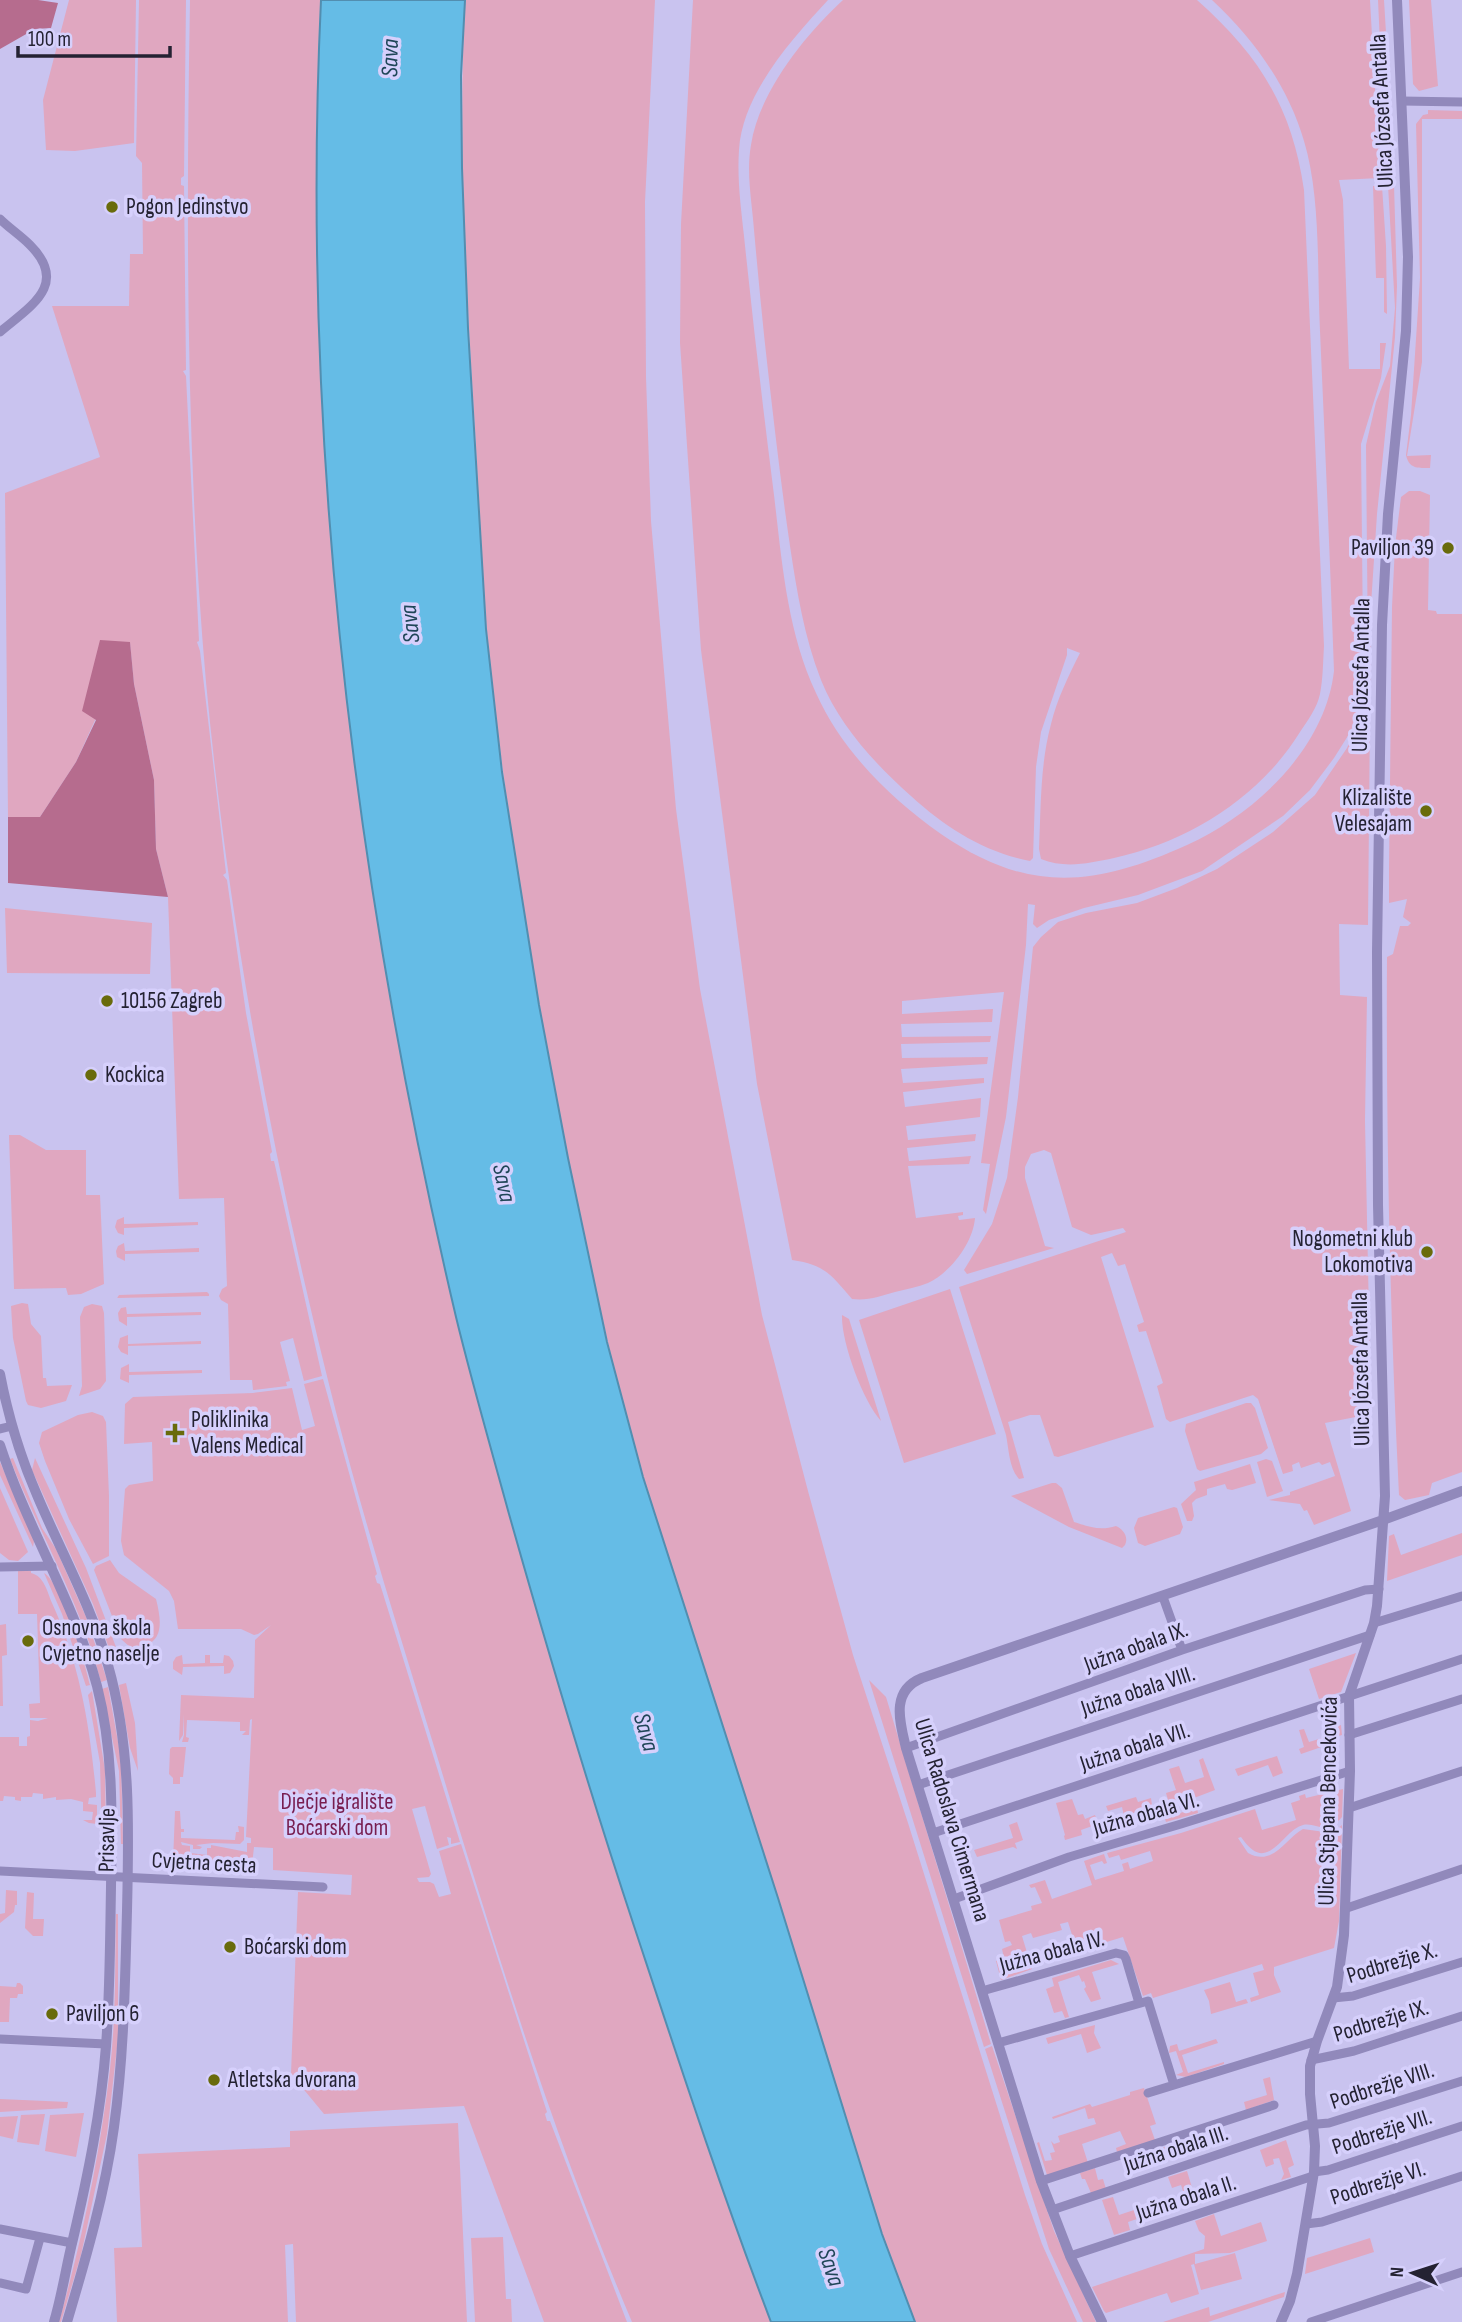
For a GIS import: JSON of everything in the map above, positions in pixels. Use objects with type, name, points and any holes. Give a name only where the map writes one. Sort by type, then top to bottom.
[{"type":"street","name":"Ulica Józsefa Antalla","points":[[1383,1521],[1385,1496],[1378,1205],[1378,858],[1382,625],[1388,514],[1406,331],[1408,215],[1397,0]]},
{"type":"street","points":[[1402,101],[1462,102]]},
{"type":"street","points":[[0,219],[31,246],[43,264],[47,281],[41,296],[0,332]]},
{"type":"street","name":"Prisavlje","points":[[0,1374],[12,1426],[34,1488],[89,1610],[115,1689],[128,1782],[128,1878],[122,2048],[114,2129],[90,2240],[67,2322]]},
{"type":"street","points":[[0,1429],[12,1426]]},
{"type":"street","name":"Prisavlje","points":[[0,1445],[27,1515],[79,1630],[101,1705],[110,1769],[111,1877],[106,2044],[95,2138],[54,2322]]},
{"type":"street","name":"Ulica Radoslava Cimermana","points":[[1102,2322],[1070,2256],[1041,2181],[906,1748],[898,1710],[903,1693],[914,1681],[1383,1521],[1462,1491]]},
{"type":"street","name":"Ulica Stjepana Bencekovića","points":[[1281,2322],[1292,2294],[1313,2174],[1309,2083],[1311,2060],[1337,1987],[1347,1908],[1349,1696],[1374,1623],[1383,1521]]},
{"type":"street","points":[[0,1567],[52,1566]]},
{"type":"street","name":"Južna obala IX.","points":[[906,1748],[1182,1650],[1365,1590],[1379,1589]]},
{"type":"street","points":[[1163,1597],[1182,1650]]},
{"type":"street","points":[[1374,1623],[1462,1597]]},
{"type":"street","name":"Južna obala VIII.","points":[[918,1785],[1370,1635]]},
{"type":"street","name":"Južna obala VII.","points":[[933,1833],[1462,1659]]},
{"type":"street","points":[[1349,1735],[1462,1699]]},
{"type":"street","name":"Južna obala VI.","points":[[954,1899],[1069,1857],[1350,1771]]},
{"type":"street","points":[[1349,1808],[1462,1772]]},
{"type":"street","points":[[1347,1908],[1462,1870]]},
{"type":"street","name":"Cvjetna cesta","points":[[0,1871],[323,1887]]},
{"type":"street","name":"Južna obala IV.","points":[[982,1991],[1116,1953],[1124,1955],[1144,2002]]},
{"type":"street","name":"Podbrežje X.","points":[[1333,1998],[1353,1996],[1462,1962]]},
{"type":"street","points":[[998,2043],[1144,2002],[1174,2085]]},
{"type":"street","name":"Podbrežje IX.","points":[[1311,2060],[1354,2051],[1462,2016]]},
{"type":"street","points":[[0,2039],[106,2044]]},
{"type":"street","points":[[1148,2093],[1317,2040]]},
{"type":"street","name":"Podbrežje VIII.","points":[[1312,2125],[1329,2123],[1462,2081]]},
{"type":"street","name":"Južna obala III.","points":[[1041,2181],[1274,2105]]},
{"type":"street","name":"Južna obala III.","points":[[1052,2210],[1312,2125]]},
{"type":"street","name":"Podbrežje VII.","points":[[1313,2174],[1462,2126]]},
{"type":"street","name":"Južna obala II.","points":[[1070,2256],[1313,2174]]},
{"type":"street","name":"Podbrežje VI.","points":[[1306,2224],[1322,2222],[1462,2176]]},
{"type":"street","points":[[0,2229],[72,2243]]},
{"type":"street","points":[[0,2283],[26,2289],[40,2238]]},
{"type":"street","points":[[1311,2322],[1462,2273]]},
{"type":"green space","points":[[69,0],[136,0],[134,143],[75,151],[46,150],[43,100]]},
{"type":"green space","points":[[139,0],[186,0],[184,176],[181,178],[181,185],[184,186],[186,370],[183,371],[186,376],[197,642],[226,873],[223,875],[227,880],[246,1013],[272,1152],[271,1161],[274,1161],[322,1376],[304,1381],[293,1338],[280,1342],[290,1381],[286,1382],[287,1386],[253,1390],[252,1380],[230,1380],[228,1304],[219,1296],[227,1286],[224,1198],[179,1199],[168,897],[156,849],[154,780],[134,684],[130,643],[76,762],[40,817],[8,817],[5,493],[100,457],[52,306],[129,306],[130,254],[143,254],[142,163],[136,156]]},
{"type":"green space","points":[[190,0],[321,0],[318,263],[456,1318],[533,1600],[694,2109],[771,2322],[632,2322],[551,2113],[504,1971],[385,1585],[336,1412],[293,1232],[257,1050],[227,866],[206,682],[194,512],[189,341]]},
{"type":"green space","points":[[465,0],[655,0],[645,202],[646,377],[651,521],[676,809],[700,989],[762,1315],[853,1655],[1025,2195],[1042,2244],[1077,2322],[915,2322],[882,2234],[630,1434],[598,1301],[557,1101],[522,899],[494,699],[483,582],[466,268],[462,107]]},
{"type":"green space","points":[[693,0],[828,0],[799,32],[759,88],[742,129],[739,150],[739,183],[751,301],[783,571],[798,645],[816,693],[839,734],[869,772],[922,820],[973,853],[1003,867],[1033,875],[1062,878],[1091,876],[1153,859],[1187,845],[1237,816],[1283,776],[1317,727],[1328,700],[1334,671],[1313,186],[1304,141],[1279,82],[1255,47],[1212,0],[1370,0],[1380,178],[1339,180],[1343,200],[1349,369],[1380,369],[1380,343],[1386,343],[1381,378],[1361,444],[1363,641],[1360,700],[1351,731],[1310,790],[1283,816],[1202,871],[1138,895],[1049,920],[1037,928],[1033,924],[1035,905],[1028,904],[1026,945],[1006,1117],[986,1214],[983,1210],[990,1164],[981,1163],[1004,992],[902,1001],[902,1014],[993,1009],[992,1022],[901,1024],[902,1037],[991,1036],[990,1042],[901,1044],[902,1058],[988,1057],[987,1064],[901,1069],[903,1083],[984,1078],[984,1083],[903,1092],[905,1107],[981,1098],[980,1117],[906,1126],[908,1140],[976,1134],[975,1141],[907,1148],[909,1161],[971,1156],[969,1164],[908,1166],[916,1218],[963,1212],[963,1215],[958,1216],[959,1220],[975,1218],[965,1247],[945,1272],[920,1286],[869,1299],[852,1299],[827,1272],[792,1260],[757,1084],[701,650],[680,343],[681,224]]},
{"type":"green space","points":[[843,0],[1197,0],[1255,62],[1269,84],[1291,133],[1304,190],[1324,646],[1321,688],[1317,704],[1309,718],[1265,777],[1220,813],[1169,841],[1142,851],[1087,863],[1059,864],[1041,859],[1041,802],[1047,739],[1060,696],[1080,653],[1067,648],[1041,732],[1036,767],[1033,858],[1030,861],[981,845],[924,808],[884,771],[859,743],[838,713],[821,680],[802,614],[787,523],[763,329],[749,166],[756,125],[774,85],[799,47]]},
{"type":"green space","points":[[1378,0],[1384,0],[1389,82],[1386,90],[1382,87]]},
{"type":"green space","points":[[1409,0],[1431,0],[1438,86],[1419,91],[1413,84]]},
{"type":"green space","points":[[1383,99],[1390,99],[1393,180],[1388,181]]},
{"type":"green space","points":[[1428,110],[1462,111],[1462,119],[1422,119],[1422,362],[1407,456],[1431,455],[1430,468],[1418,468],[1407,460],[1406,455],[1420,278],[1416,124],[1423,115],[1428,114]]},
{"type":"green space","points":[[1388,185],[1394,185],[1397,286],[1395,337],[1377,514],[1371,605],[1368,925],[1339,924],[1340,995],[1367,997],[1365,1121],[1371,1414],[1325,1423],[1351,1511],[1314,1525],[1307,1510],[1304,1511],[1300,1504],[1269,1500],[1290,1495],[1290,1492],[1335,1476],[1330,1462],[1322,1465],[1319,1462],[1301,1468],[1299,1462],[1292,1465],[1293,1471],[1283,1474],[1258,1399],[1253,1395],[1170,1422],[1166,1419],[1157,1386],[1163,1383],[1146,1331],[1139,1332],[1137,1325],[1144,1322],[1125,1264],[1118,1266],[1112,1253],[1101,1257],[1154,1427],[1058,1457],[1054,1456],[1040,1415],[1030,1415],[1008,1422],[1024,1478],[1019,1479],[1011,1464],[1006,1435],[959,1287],[1126,1232],[1123,1228],[1091,1235],[1072,1227],[1051,1153],[1044,1150],[1031,1154],[1025,1167],[1025,1178],[1045,1246],[1054,1248],[967,1274],[964,1270],[992,1224],[1007,1178],[1033,947],[1058,922],[1086,913],[1137,903],[1217,869],[1273,832],[1315,795],[1347,748],[1360,720],[1366,698],[1366,445],[1376,402],[1390,366],[1395,308]]},
{"type":"green space","points":[[1373,186],[1382,186],[1387,314],[1384,312],[1384,278],[1376,278]]},
{"type":"green space","points":[[1409,491],[1430,495],[1428,610],[1436,611],[1437,614],[1462,614],[1462,1472],[1432,1483],[1429,1495],[1405,1500],[1399,1495],[1393,1360],[1387,957],[1393,954],[1400,926],[1408,926],[1411,923],[1403,917],[1407,899],[1389,903],[1392,607],[1401,497]]},
{"type":"green space","points":[[5,908],[152,923],[150,974],[7,973]]},
{"type":"green space","points":[[9,1135],[20,1135],[46,1150],[86,1150],[86,1195],[100,1195],[104,1284],[81,1294],[68,1295],[66,1288],[14,1289]]},
{"type":"green space","points":[[124,1217],[124,1224],[198,1222],[198,1225],[124,1228],[124,1235],[118,1233],[115,1227],[117,1220]]},
{"type":"green space","points":[[124,1243],[125,1251],[199,1248],[199,1252],[125,1254],[125,1261],[117,1257],[116,1251],[118,1246]]},
{"type":"green space","points":[[950,1289],[996,1434],[904,1463],[859,1320]]},
{"type":"green space","points":[[207,1292],[209,1296],[117,1298],[119,1295]]},
{"type":"green space","points":[[28,1304],[31,1324],[41,1336],[43,1378],[46,1378],[47,1386],[72,1385],[66,1401],[41,1408],[28,1405],[26,1401],[13,1338],[11,1306]]},
{"type":"green space","points":[[92,1304],[102,1306],[104,1313],[106,1381],[100,1389],[79,1396],[82,1386],[80,1317],[84,1307]]},
{"type":"green space","points":[[126,1307],[127,1314],[201,1312],[201,1315],[127,1317],[127,1326],[119,1321],[118,1313],[121,1308]]},
{"type":"green space","points":[[842,1315],[849,1319],[881,1421],[867,1400],[854,1371],[845,1340]]},
{"type":"green space","points":[[128,1335],[128,1344],[201,1341],[201,1344],[128,1346],[128,1355],[118,1347],[120,1338]]},
{"type":"green space","points":[[129,1364],[129,1372],[202,1370],[202,1373],[129,1375],[129,1383],[120,1379],[121,1368]]},
{"type":"green space","name":"Dječje igralište Boćarski dom","points":[[323,1379],[377,1574],[377,1583],[380,1584],[460,1842],[451,1844],[451,1838],[447,1837],[449,1845],[437,1849],[425,1806],[412,1809],[431,1874],[429,1877],[417,1878],[419,1882],[434,1884],[439,1897],[451,1894],[439,1851],[461,1844],[547,2112],[547,2121],[550,2121],[627,2322],[544,2322],[464,2106],[324,2114],[291,2074],[298,1892],[351,1895],[352,1875],[273,1870],[273,1848],[254,1847],[252,1865],[173,1862],[175,1811],[180,1811],[181,1829],[184,1829],[181,1838],[235,1840],[236,1832],[239,1832],[238,1826],[244,1827],[244,1840],[240,1844],[213,1843],[196,1845],[202,1847],[193,1849],[193,1845],[181,1842],[182,1845],[190,1846],[190,1853],[207,1855],[207,1848],[211,1848],[211,1845],[247,1852],[247,1843],[251,1843],[251,1838],[246,1837],[252,1719],[249,1735],[242,1735],[246,1731],[240,1731],[240,1722],[187,1720],[186,1737],[189,1738],[188,1742],[182,1742],[184,1735],[183,1714],[183,1735],[179,1741],[181,1695],[254,1698],[255,1640],[271,1625],[254,1635],[241,1629],[178,1629],[174,1601],[169,1591],[124,1555],[121,1541],[125,1489],[129,1485],[153,1481],[152,1442],[124,1444],[125,1404],[133,1397],[253,1393],[292,1388],[302,1430],[315,1426],[304,1384]]},
{"type":"green space","points":[[1251,1403],[1255,1408],[1268,1448],[1261,1454],[1200,1471],[1197,1469],[1185,1431],[1186,1424]]},
{"type":"green space","points":[[92,1412],[103,1416],[106,1422],[109,1496],[109,1556],[93,1564],[69,1519],[39,1443],[42,1432],[78,1415]]},
{"type":"green space","points":[[13,1458],[42,1528],[56,1549],[86,1617],[107,1680],[101,1682],[83,1625],[10,1459]]},
{"type":"green space","points":[[35,1458],[86,1568],[119,1655],[109,1648],[93,1604],[32,1470]]},
{"type":"green space","points":[[1266,1459],[1272,1461],[1283,1491],[1267,1497],[1257,1462]]},
{"type":"green space","points":[[0,1462],[34,1541],[33,1547],[0,1475]]},
{"type":"green space","points":[[1250,1464],[1256,1483],[1232,1490],[1227,1489],[1225,1484],[1207,1489],[1207,1495],[1192,1503],[1194,1516],[1192,1521],[1187,1521],[1181,1504],[1196,1490],[1194,1482]]},
{"type":"green space","points":[[1052,1483],[1062,1488],[1074,1522],[1100,1528],[1116,1526],[1125,1534],[1125,1545],[1122,1548],[1069,1527],[1011,1496]]},
{"type":"green space","points":[[0,1488],[28,1552],[18,1561],[9,1560],[0,1553]]},
{"type":"green space","points":[[1177,1508],[1183,1527],[1180,1534],[1145,1546],[1138,1543],[1134,1528],[1138,1518]]},
{"type":"green space","points":[[1462,1533],[1462,1555],[1387,1581],[1389,1536],[1394,1534],[1401,1555]]},
{"type":"green space","points":[[110,1560],[119,1573],[156,1599],[160,1618],[158,1633],[155,1639],[142,1647],[131,1648],[121,1639],[94,1570],[96,1566]]},
{"type":"green space","points":[[18,1571],[31,1571],[42,1581],[70,1649],[91,1744],[96,1797],[89,1798],[88,1804],[97,1805],[97,1824],[83,1820],[92,1820],[93,1812],[83,1811],[83,1802],[71,1799],[43,1799],[43,1794],[33,1793],[32,1797],[21,1797],[21,1801],[15,1800],[15,1797],[4,1796],[3,1801],[0,1801],[0,1737],[19,1737],[19,1746],[27,1746],[30,1720],[48,1718],[30,1718],[29,1704],[40,1703],[37,1614],[18,1614]]},
{"type":"green space","points":[[44,1573],[51,1579],[65,1607],[90,1685],[86,1686],[62,1614]]},
{"type":"green space","points":[[6,1624],[7,1655],[2,1656],[3,1706],[0,1706],[0,1625]]},
{"type":"green space","points":[[1356,1653],[1341,1692],[1319,1699],[1309,1669]]},
{"type":"green space","points":[[182,1655],[183,1664],[205,1663],[205,1655],[210,1655],[210,1663],[223,1663],[224,1655],[229,1656],[234,1666],[230,1673],[224,1674],[224,1666],[183,1667],[182,1675],[173,1669],[173,1662],[176,1657]]},
{"type":"green space","points":[[869,1680],[886,1697],[991,2044],[984,2047]]},
{"type":"green space","points":[[126,1683],[135,1723],[138,1771],[130,1748],[119,1685]]},
{"type":"green space","points":[[108,1687],[121,1758],[123,1844],[119,1771],[102,1689]]},
{"type":"green space","points":[[92,1691],[105,1770],[106,1842],[102,1841],[100,1763],[88,1695]]},
{"type":"green space","points":[[1341,1725],[1342,1735],[1331,1738],[1333,1743],[1301,1754],[1299,1749],[1304,1747],[1299,1730],[1304,1729],[1309,1742],[1332,1735],[1330,1729]]},
{"type":"green space","points":[[186,1747],[183,1777],[180,1777],[180,1784],[173,1784],[173,1778],[169,1774],[170,1749]]},
{"type":"green space","points":[[1277,1756],[1283,1773],[1273,1777],[1268,1765],[1238,1776],[1235,1769]]},
{"type":"green space","points":[[1203,1758],[1215,1790],[1194,1798],[1192,1794],[1176,1799],[1180,1813],[1197,1808],[1198,1813],[1166,1822],[1160,1803],[1168,1800],[1166,1793],[1176,1790],[1169,1769],[1179,1766],[1185,1783],[1204,1777],[1199,1760]]},
{"type":"green space","points":[[1343,1789],[1342,1817],[1331,1829],[1303,1825],[1274,1848],[1259,1853],[1241,1837],[1238,1838],[1248,1853],[1265,1857],[1303,1829],[1332,1833],[1342,1825],[1339,1921],[1334,1948],[1274,1967],[1274,1975],[1281,1992],[1251,2002],[1250,1998],[1259,1995],[1253,1973],[1264,1970],[1262,1964],[1153,1998],[1151,1993],[1143,1996],[1123,1937],[1077,1951],[1068,1922],[1060,1924],[1062,1930],[1033,1938],[1031,1933],[1022,1936],[1032,1969],[1001,1980],[996,1961],[1004,1958],[1002,1949],[1012,1945],[1010,1941],[1005,1942],[999,1920],[1032,1910],[1031,1906],[1042,1903],[1035,1887],[1031,1888],[1029,1885],[1045,1880],[1052,1899],[1092,1885],[1084,1861],[1104,1854],[1107,1863],[1102,1861],[1090,1865],[1095,1880],[1124,1871],[1122,1864],[1128,1862],[1130,1869],[1153,1861],[1150,1851],[1121,1860],[1119,1855],[1109,1858],[1107,1853],[1255,1809],[1262,1830],[1296,1820],[1291,1803],[1300,1800],[1299,1796],[1305,1794],[1306,1798]]},
{"type":"green space","points":[[1136,1797],[1138,1802],[1151,1798],[1152,1805],[1124,1816],[1122,1807],[1108,1811],[1106,1806]]},
{"type":"green space","points":[[1072,1799],[1078,1815],[1083,1814],[1085,1819],[1095,1815],[1098,1824],[1081,1830],[1082,1835],[1065,1840],[1056,1803]]},
{"type":"green space","points":[[1017,1822],[1023,1840],[1015,1843],[1017,1849],[1013,1847],[977,1857],[974,1850],[1013,1838],[1009,1825]]},
{"type":"green space","points":[[6,1890],[17,1891],[17,1905],[14,1912],[0,1923],[0,1914],[5,1913]]},
{"type":"green space","points":[[27,1892],[34,1893],[33,1919],[44,1919],[43,1936],[33,1936],[25,1928]]},
{"type":"green space","points":[[116,1914],[118,2039],[107,2134],[81,2255],[59,2322],[89,2197],[106,2101],[113,2030]]},
{"type":"green space","points":[[1111,1960],[1119,1964],[1092,1972],[1101,1999],[1091,2002],[1084,1989],[1084,1981],[1082,1982],[1079,1975],[1058,1982],[1069,2017],[1065,2018],[1062,2011],[1054,2013],[1046,1989],[1054,1986],[1052,1978]]},
{"type":"green space","points":[[1230,1982],[1236,2002],[1246,1999],[1248,2003],[1211,2014],[1204,1990]]},
{"type":"green space","points":[[17,1983],[23,1986],[23,1994],[10,1998],[9,2022],[0,2022],[0,1986],[16,1987]]},
{"type":"green space","points":[[1095,2025],[1094,2033],[1101,2048],[1087,2053],[1081,2034],[1048,2044],[1046,2038]]},
{"type":"green space","points":[[1216,2039],[1218,2043],[1182,2055],[1188,2073],[1224,2064],[1186,2077],[1176,2075],[1183,2072],[1176,2051],[1169,2053],[1170,2046],[1177,2044],[1179,2051]]},
{"type":"green space","points":[[992,2046],[1054,2231],[1096,2322],[1083,2322],[1049,2249],[985,2049]]},
{"type":"green space","points":[[1270,2077],[1274,2100],[1246,2110],[1244,2102],[1267,2095],[1263,2079]]},
{"type":"green space","points":[[1144,2088],[1156,2124],[1150,2126],[1155,2140],[1117,2152],[1116,2148],[1126,2144],[1120,2131],[1082,2144],[1088,2163],[1047,2175],[1037,2143],[1039,2142],[1045,2161],[1052,2160],[1050,2153],[1055,2152],[1051,2141],[1054,2144],[1060,2142],[1058,2136],[1096,2124],[1094,2118],[1088,2119],[1085,2108],[1053,2119],[1052,2117],[1090,2104],[1092,2107]]},
{"type":"green space","points":[[0,2099],[68,2102],[67,2108],[0,2112]]},
{"type":"green space","points":[[84,2113],[76,2157],[45,2151],[50,2115]]},
{"type":"green space","points":[[45,2114],[39,2145],[17,2142],[21,2115]]},
{"type":"green space","points":[[18,2116],[13,2139],[0,2136],[0,2117]]},
{"type":"green space","points":[[458,2123],[467,2322],[296,2322],[293,2244],[285,2245],[288,2322],[117,2322],[114,2248],[142,2247],[138,2154],[290,2147],[290,2131]]},
{"type":"green space","points":[[1203,2134],[1207,2135],[1211,2145],[1127,2171],[1124,2161]]},
{"type":"green space","points":[[1286,2140],[1294,2165],[1288,2168],[1291,2177],[1281,2180],[1284,2174],[1279,2158],[1273,2159],[1274,2164],[1266,2167],[1260,2150]]},
{"type":"green space","points":[[1095,2168],[1098,2180],[1103,2179],[1106,2189],[1091,2193],[1080,2173]]},
{"type":"green space","points":[[1187,2171],[1193,2191],[1184,2194],[1181,2185],[1172,2188],[1168,2177]]},
{"type":"green space","points":[[1113,2197],[1119,2215],[1140,2208],[1143,2217],[1128,2222],[1130,2230],[1114,2235],[1102,2200]]},
{"type":"green space","points":[[1214,2214],[1221,2236],[1261,2222],[1267,2241],[1230,2253],[1195,2254],[1195,2264],[1235,2253],[1242,2279],[1201,2290],[1194,2264],[1191,2265],[1199,2294],[1171,2303],[1167,2293],[1106,2313],[1104,2311],[1092,2287],[1204,2249],[1205,2236],[1199,2231],[1195,2221]]},
{"type":"green space","points":[[503,2237],[506,2299],[511,2299],[512,2322],[475,2322],[471,2238]]},
{"type":"green space","points":[[1370,2238],[1374,2252],[1305,2274],[1307,2258]]},
{"type":"green space","points":[[1285,2292],[1284,2297],[1208,2322],[1163,2322],[1209,2307],[1210,2316]]},
{"type":"shaded area","points":[[0,0],[58,3],[51,28],[35,29],[0,49]]},
{"type":"shaded area","points":[[100,640],[130,642],[134,684],[154,780],[156,849],[168,897],[8,883],[8,817],[40,817],[76,762],[96,720],[82,711]]},
{"type":"water","name":"Sava","points":[[321,0],[465,0],[461,76],[462,168],[468,328],[486,629],[502,772],[539,1005],[568,1158],[607,1342],[643,1477],[882,2234],[915,2322],[771,2322],[700,2125],[601,1824],[524,1566],[462,1342],[420,1155],[389,992],[363,828],[343,663],[328,498],[319,332],[317,166]]},
{"type":"place","name":"Pogon Jedinstvo","points":[[112,207]]},
{"type":"place","name":"Paviljon 39","points":[[1448,548]]},
{"type":"place","name":"Klizalište Velesajam","points":[[1426,811]]},
{"type":"place","name":"10156 Zagreb","points":[[107,1001]]},
{"type":"place","name":"Kockica","points":[[91,1075]]},
{"type":"place","name":"Nogometni klub Lokomotiva","points":[[1427,1252]]},
{"type":"place","name":"Poliklinika Valens Medical","points":[[175,1433]]},
{"type":"place","name":"Osnovna škola Cvjetno naselje","points":[[28,1641]]},
{"type":"place","name":"Boćarski dom","points":[[230,1947]]},
{"type":"place","name":"Paviljon 6","points":[[52,2014]]},
{"type":"place","name":"Atletska dvorana","points":[[214,2080]]}]
